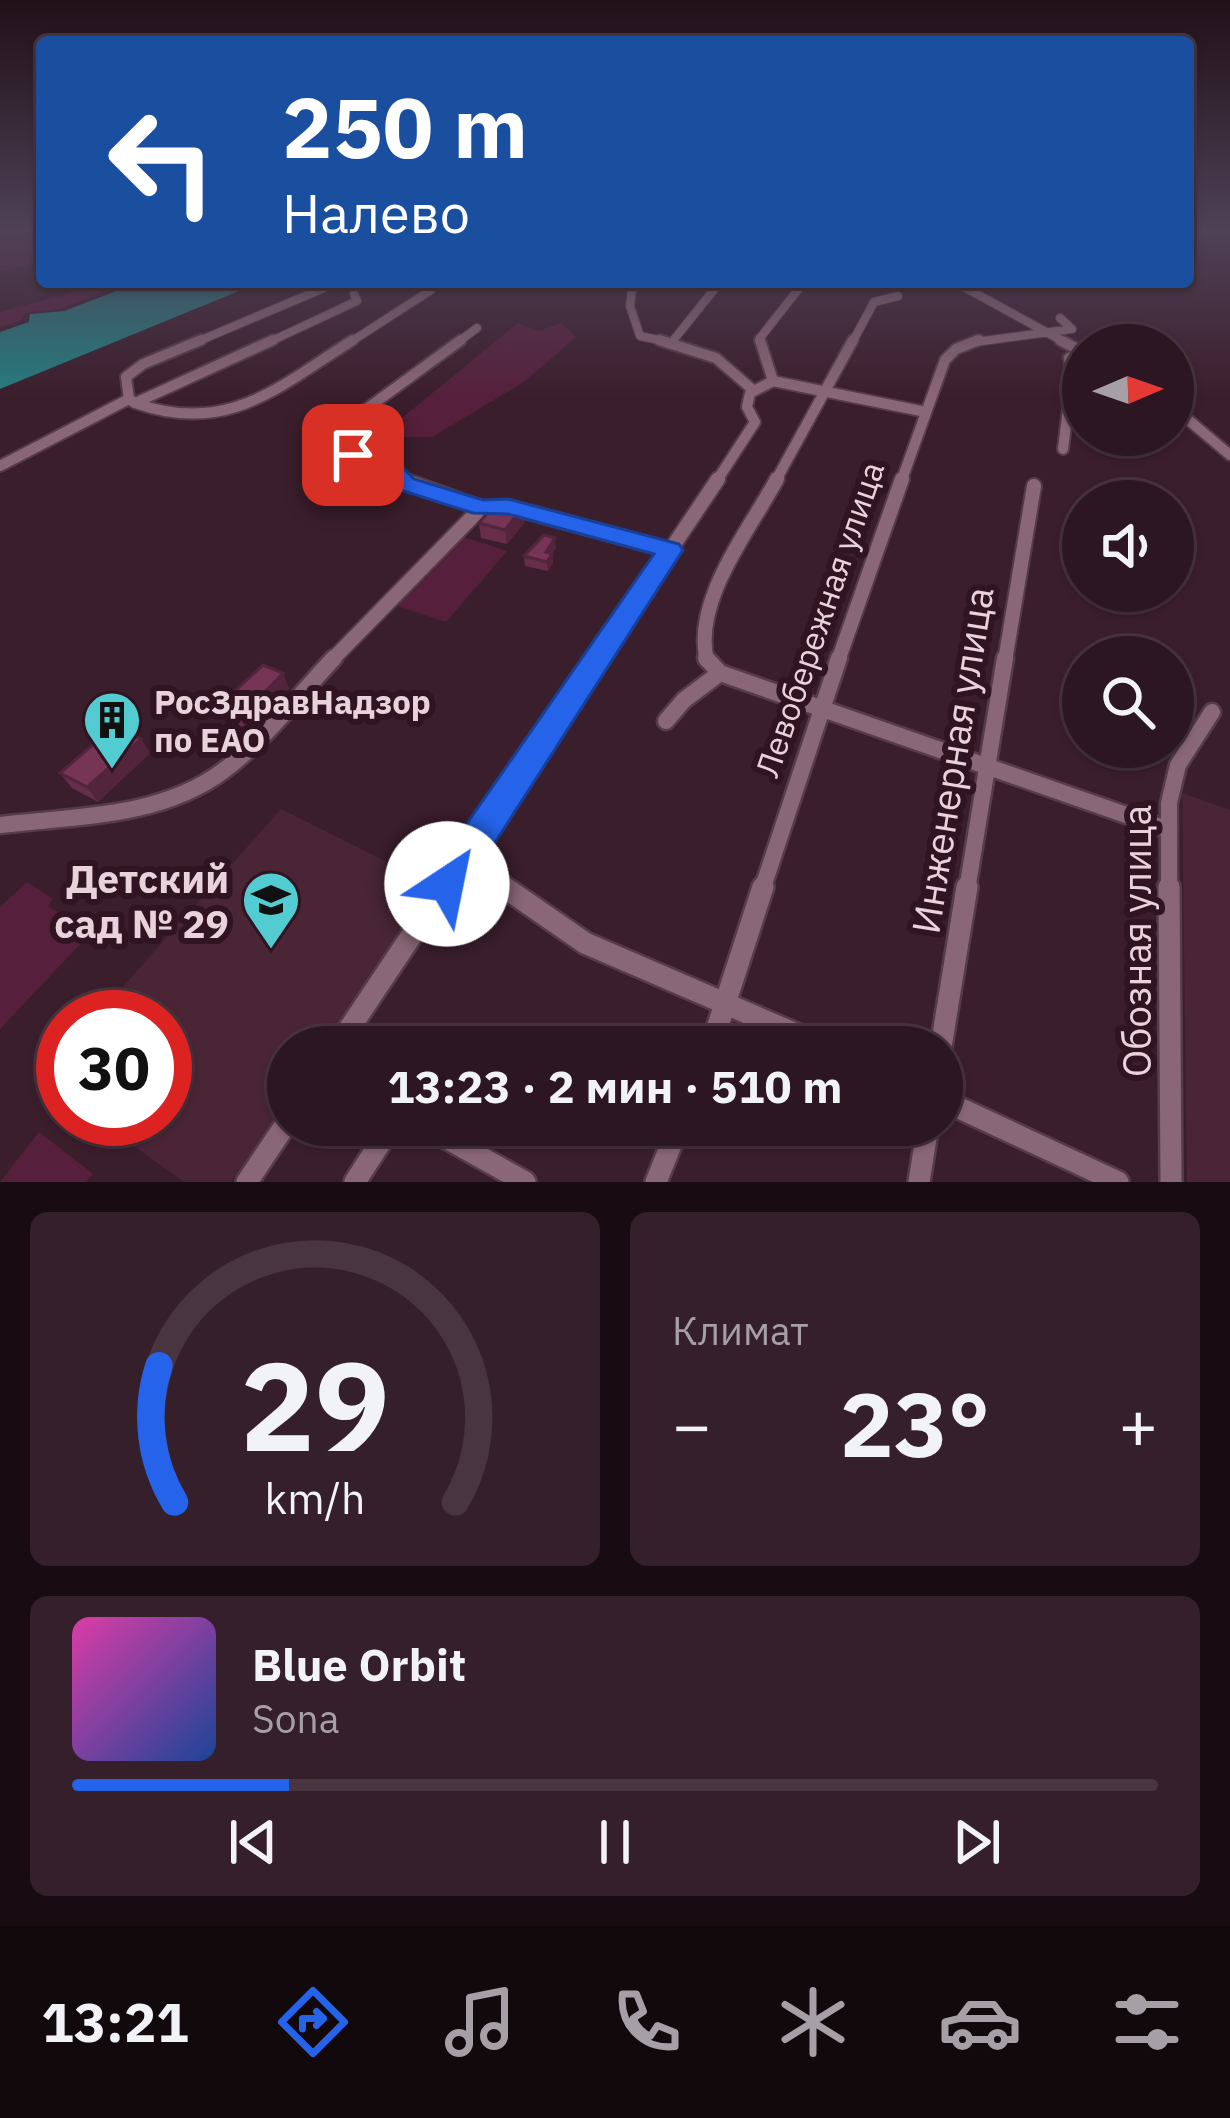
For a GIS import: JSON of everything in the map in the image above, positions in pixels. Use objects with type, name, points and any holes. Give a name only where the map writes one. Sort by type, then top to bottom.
[{"type":"street","points":[[132,401],[126,377],[143,364],[324,288]]},
{"type":"street","points":[[631,288],[640,336],[672,342],[733,365],[753,390]]},
{"type":"street","points":[[672,342],[681,335],[691,310],[714,288]]},
{"type":"street","points":[[773,381],[760,338],[799,288]]},
{"type":"street","points":[[966,288],[1062,342]]},
{"type":"street","points":[[132,401],[176,418],[236,410],[431,290]]},
{"type":"street","points":[[0,466],[132,401],[357,301],[354,294]]},
{"type":"street","points":[[898,296],[874,302],[825,390],[704,618],[703,656],[720,673],[1168,830]]},
{"type":"street","points":[[1052,337],[1072,329],[1060,318]]},
{"type":"street","points":[[476,328],[317,445],[389,466],[405,484],[481,508],[508,507],[670,550]]},
{"type":"street","name":"Левобережная улица","points":[[720,1026],[822,705],[945,360],[959,344],[1052,337]]},
{"type":"street","points":[[352,1026],[755,422],[746,406],[753,390],[773,381],[926,412]]},
{"type":"street","points":[[1194,425],[1230,455]]},
{"type":"street","name":"Инженерная улица","points":[[944,1026],[1034,486]]},
{"type":"street","points":[[0,825],[128,813],[192,792],[226,770],[481,508]]},
{"type":"street","points":[[665,721],[720,673]]},
{"type":"street","name":"Обозная улица","points":[[1171,1182],[1168,830],[1178,765],[1211,712]]},
{"type":"street","points":[[463,859],[585,944],[780,1026]]},
{"type":"street","points":[[963,1110],[1118,1182]]},
{"type":"street","points":[[247,1182],[271,1146]]},
{"type":"street","points":[[356,1182],[378,1146]]},
{"type":"street","points":[[461,1146],[525,1182]]},
{"type":"street","points":[[656,1182],[671,1146]]},
{"type":"street","points":[[920,1182],[925,1146]]},
{"type":"shaded area","points":[[90,288],[112,288],[60,309],[25,313],[21,321],[0,327],[0,312]]},
{"type":"shaded area","points":[[518,323],[539,331],[561,323],[576,337],[524,382],[432,437],[389,437],[397,422]]},
{"type":"shaded area","points":[[455,534],[507,551],[446,622],[392,604]]},
{"type":"shaded area","points":[[1182,793],[1230,810],[1230,1182],[1187,1182]]},
{"type":"shaded area","name":"Детский сад № 29","points":[[281,809],[433,885],[337,1026],[267,1026],[267,1129],[231,1182],[184,1182],[134,1146],[192,1146],[192,990],[120,990]]},
{"type":"shaded area","points":[[27,882],[53,899],[48,906],[68,918],[85,912],[101,922],[0,1029],[0,907]]},
{"type":"shaded area","points":[[36,1136],[36,1146],[57,1146],[93,1174],[86,1182],[0,1182]]},
{"type":"water","points":[[124,288],[246,288],[0,389],[0,332],[29,322],[30,314],[64,311]]},
{"type":"building","points":[[495,504],[522,508],[505,530],[479,523]]},
{"type":"building","points":[[544,535],[555,538],[546,552],[552,554],[547,562],[524,556]]},
{"type":"building","points":[[263,665],[283,673],[243,715],[220,705]]},
{"type":"building","points":[[115,726],[141,739],[87,787],[60,773]]},
{"type":"place","name":"РосЗдравНадзор по ЕАО","points":[[112,771]]},
{"type":"place","name":"Детский сад № 29","points":[[271,951]]},
{"type":"route","points":[[353,455],[389,466],[405,484],[481,508],[508,507],[670,550],[447,884]]}]
